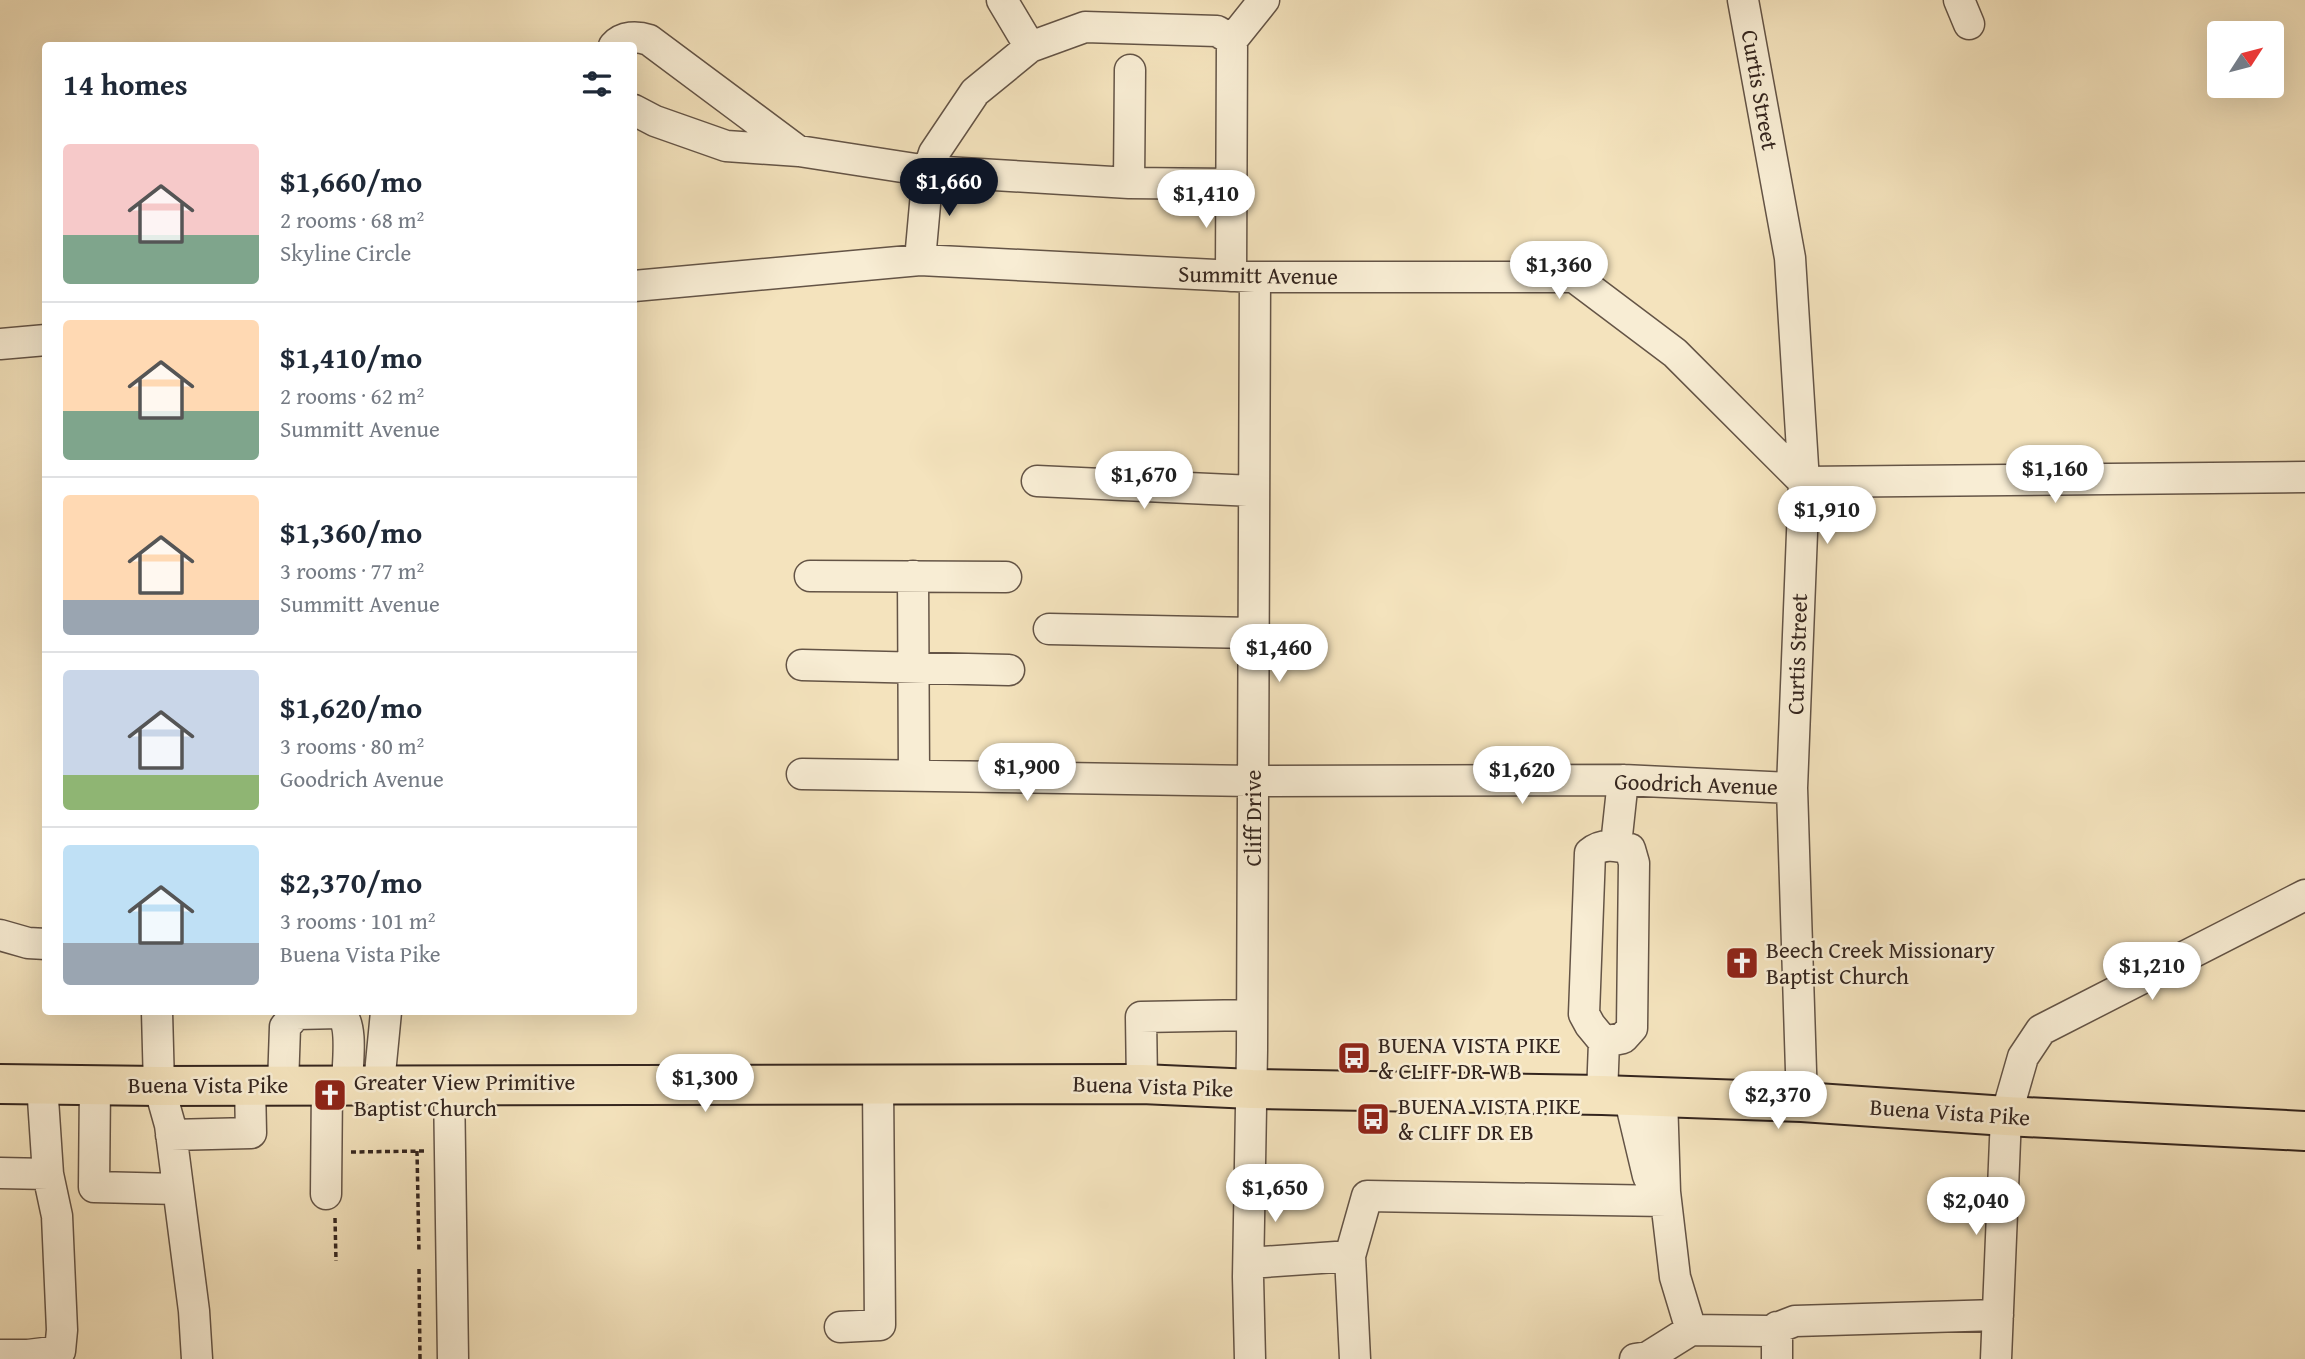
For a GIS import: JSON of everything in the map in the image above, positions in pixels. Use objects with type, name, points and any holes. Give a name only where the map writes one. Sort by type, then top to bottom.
[{"type":"main road","name":"Buena Vista Pike","points":[[0,1084],[1142,1084],[1802,1102],[2305,1132]]},
{"type":"street","points":[[1002,0],[1030,47]]},
{"type":"street","points":[[920,260],[928,172],[934,153],[975,92],[1030,47],[1086,27],[1217,31],[1232,40],[1264,0]]},
{"type":"street","name":"Curtis Street","points":[[1743,0],[1790,258],[1804,482],[1792,788],[1802,1102]]},
{"type":"street","points":[[617,42],[639,36],[649,40],[799,151]]},
{"type":"street","name":"Cliff Drive","points":[[1232,40],[1231,184],[1243,277],[1253,491],[1250,1359]]},
{"type":"street","points":[[1129,183],[1130,70]]},
{"type":"street","points":[[637,112],[655,121],[726,146],[799,151],[928,172],[1129,183],[1231,184]]},
{"type":"street","name":"Summitt Avenue","points":[[637,286],[920,260],[1243,277],[1574,276],[1675,353],[1804,482]]},
{"type":"street","points":[[0,344],[42,340]]},
{"type":"street","points":[[1804,482],[2305,477]]},
{"type":"street","points":[[1038,481],[1253,491]]},
{"type":"street","points":[[810,576],[1006,577]]},
{"type":"street","points":[[913,576],[914,775]]},
{"type":"street","points":[[1049,629],[1254,633]]},
{"type":"street","points":[[802,665],[1009,670]]},
{"type":"street","name":"Goodrich Avenue","points":[[802,774],[1253,781],[1623,780],[1792,788]]},
{"type":"street","points":[[1616,845],[1623,780]]},
{"type":"street","points":[[1604,1042],[1623,1038],[1632,1028],[1634,863],[1630,849],[1616,845],[1597,847],[1590,853],[1584,1014],[1604,1042],[1631,1096],[1648,1176],[1665,1197],[1675,1278],[1691,1330]]},
{"type":"street","points":[[1996,1359],[2006,1116],[2023,1057],[2041,1030],[2305,895]]},
{"type":"street","points":[[0,935],[28,943],[42,944]]},
{"type":"street","points":[[157,1015],[159,1086],[171,1135],[194,1311],[197,1359]]},
{"type":"street","points":[[171,1135],[250,1133],[285,1027],[295,1015]]},
{"type":"street","points":[[331,1203],[351,1085],[346,1019],[342,1015]]},
{"type":"street","points":[[351,1085],[385,1015]]},
{"type":"street","points":[[1142,1084],[1141,1017],[1252,1016]]},
{"type":"street","points":[[839,1327],[880,1325],[878,1083]]},
{"type":"street","points":[[0,1355],[60,1351],[62,1330],[57,1216],[48,1174],[42,1084]]},
{"type":"street","points":[[449,1084],[453,1359]]},
{"type":"street","points":[[95,1085],[94,1187],[178,1189]]},
{"type":"street","points":[[0,1173],[48,1174]]},
{"type":"street","points":[[1355,1359],[1350,1256],[1367,1196],[1665,1197]]},
{"type":"street","points":[[1249,1263],[1350,1256]]},
{"type":"street","points":[[1635,1359],[1648,1357],[1691,1330],[1769,1331],[1795,1321],[1998,1315]]},
{"type":"street","points":[[1777,1327],[1777,1359]]},
{"type":"path","points":[[417,1151],[419,1253]]},
{"type":"path","points":[[345,1152],[450,1151]]},
{"type":"path","points":[[331,1203],[336,1261]]},
{"type":"path","points":[[419,1269],[420,1359]]},
{"type":"place","name":"Beech Creek Missionary Baptist Church","points":[[1742,963]]},
{"type":"place","name":"BUENA VISTA PIKE & CLIFF DR WB","points":[[1354,1058]]},
{"type":"place","name":"Greater View Primitive Baptist Church","points":[[330,1095]]},
{"type":"place","name":"BUENA VISTA PIKE & CLIFF DR EB","points":[[1373,1119]]}]
